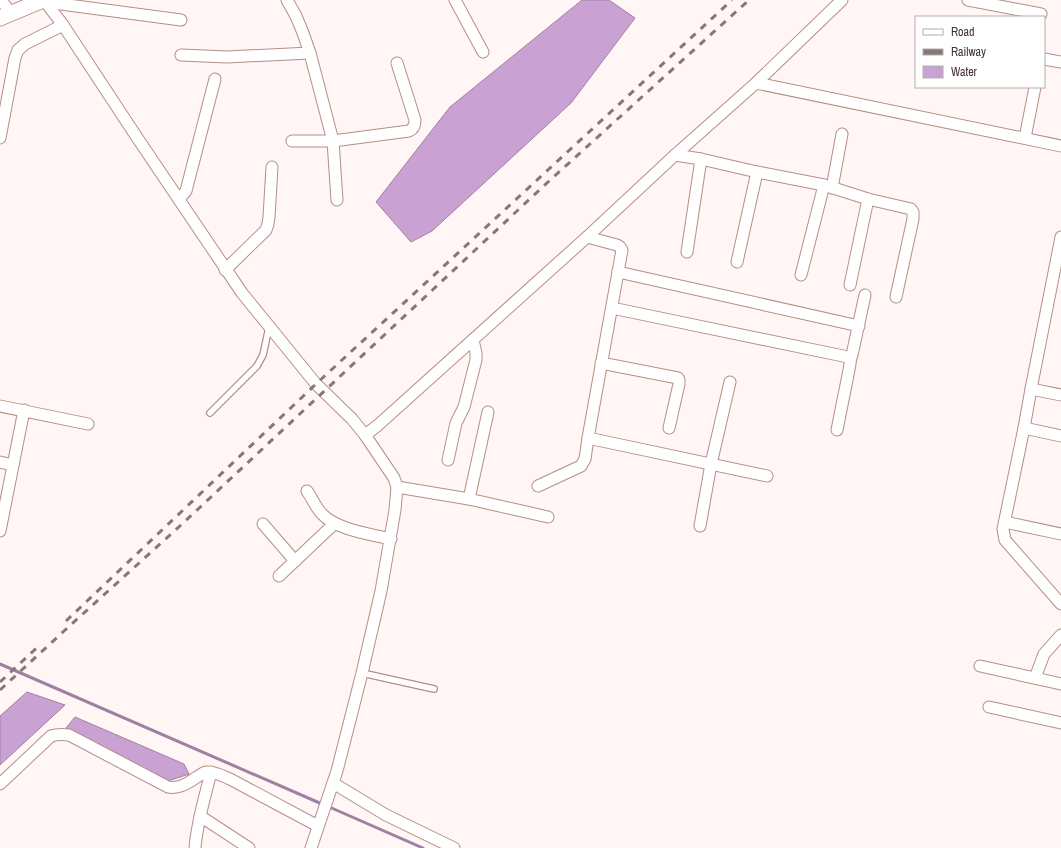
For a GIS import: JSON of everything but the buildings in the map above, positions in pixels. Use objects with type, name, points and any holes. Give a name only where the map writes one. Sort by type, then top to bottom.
[{"type":"main road","points":[[6,16],[44,1]]},
{"type":"street","points":[[1,0],[6,16]]},
{"type":"street","points":[[287,0],[304,34],[333,141],[337,200]]},
{"type":"street","points":[[455,0],[482,52]]},
{"type":"street","points":[[365,435],[473,340],[756,83],[842,0]]},
{"type":"street","points":[[968,0],[1018,5],[1041,14]]},
{"type":"street","points":[[44,1],[181,20]]},
{"type":"street","points":[[44,1],[63,25],[225,270],[316,384],[352,419],[365,435],[394,478],[397,488],[396,510],[381,591],[362,673],[330,795],[311,848]]},
{"type":"street","points":[[0,138],[15,58],[18,50],[25,44],[63,25]]},
{"type":"street","points":[[181,55],[227,57],[310,53]]},
{"type":"street","points":[[1045,59],[1061,62]]},
{"type":"street","points":[[292,141],[333,141],[409,131],[412,129],[415,125],[415,120],[397,63]]},
{"type":"street","points":[[179,199],[186,191],[215,79]]},
{"type":"street","points":[[756,83],[1061,146]]},
{"type":"street","points":[[1025,138],[1035,88]]},
{"type":"street","points":[[801,275],[842,134]]},
{"type":"street","points":[[675,155],[828,186],[868,199],[911,209],[913,212],[913,219],[896,298]]},
{"type":"street","points":[[687,252],[701,160]]},
{"type":"street","points":[[225,270],[266,230],[269,217],[272,167]]},
{"type":"street","points":[[737,262],[757,172]]},
{"type":"street","points":[[850,285],[868,199]]},
{"type":"street","points":[[538,486],[581,466],[585,459],[622,250],[617,245],[587,237]]},
{"type":"street","points":[[1061,237],[1003,529],[1005,540],[1061,604]]},
{"type":"street","points":[[618,272],[859,326]]},
{"type":"street","points":[[837,430],[849,370],[850,357],[852,355],[865,295]]},
{"type":"street","points":[[612,308],[850,357]]},
{"type":"street","points":[[448,460],[456,423],[464,407],[476,360],[473,340]]},
{"type":"street","points":[[601,362],[678,378],[679,384],[669,428]]},
{"type":"street","points":[[700,526],[730,382]]},
{"type":"street","points":[[1031,389],[1061,395]]},
{"type":"street","points":[[0,406],[88,424]]},
{"type":"street","points":[[0,530],[24,410]]},
{"type":"street","points":[[469,499],[488,412]]},
{"type":"street","points":[[1024,428],[1061,436]]},
{"type":"street","points":[[588,438],[767,476]]},
{"type":"street","points":[[0,462],[13,465]]},
{"type":"street","points":[[397,488],[469,499],[548,517]]},
{"type":"street","points":[[307,490],[320,513],[334,524],[391,539]]},
{"type":"street","points":[[1004,522],[1061,534]]},
{"type":"street","points":[[263,524],[295,560]]},
{"type":"street","points":[[279,576],[334,524]]},
{"type":"street","points":[[1035,678],[1044,654],[1061,635]]},
{"type":"street","points":[[980,666],[1061,684]]},
{"type":"street","points":[[989,707],[1061,723]]},
{"type":"street","points":[[0,784],[51,736],[56,734],[69,735],[168,787],[181,787],[206,772],[220,774],[318,826]]},
{"type":"street","points":[[195,848],[200,816],[211,772]]},
{"type":"street","points":[[333,783],[386,815],[454,848]]},
{"type":"street","points":[[200,816],[249,848]]},
{"type":"lane","points":[[210,413],[257,366],[263,355],[269,326]]},
{"type":"lane","points":[[362,673],[434,689]]},
{"type":"water","points":[[582,0],[609,0],[635,18],[571,103],[432,231],[411,242],[376,202],[450,107]]},
{"type":"water","points":[[27,692],[65,705],[0,765],[0,716]]},
{"type":"water","points":[[75,717],[184,764],[189,774],[168,781],[66,728]]},
{"type":"waterway","points":[[0,664],[322,804]]},
{"type":"waterway","points":[[327,806],[423,848]]},
{"type":"railway","points":[[66,621],[316,384],[732,0]]},
{"type":"railway","points":[[0,690],[181,525],[548,182],[749,0]]},
{"type":"railway","points":[[0,682],[41,644]]}]
